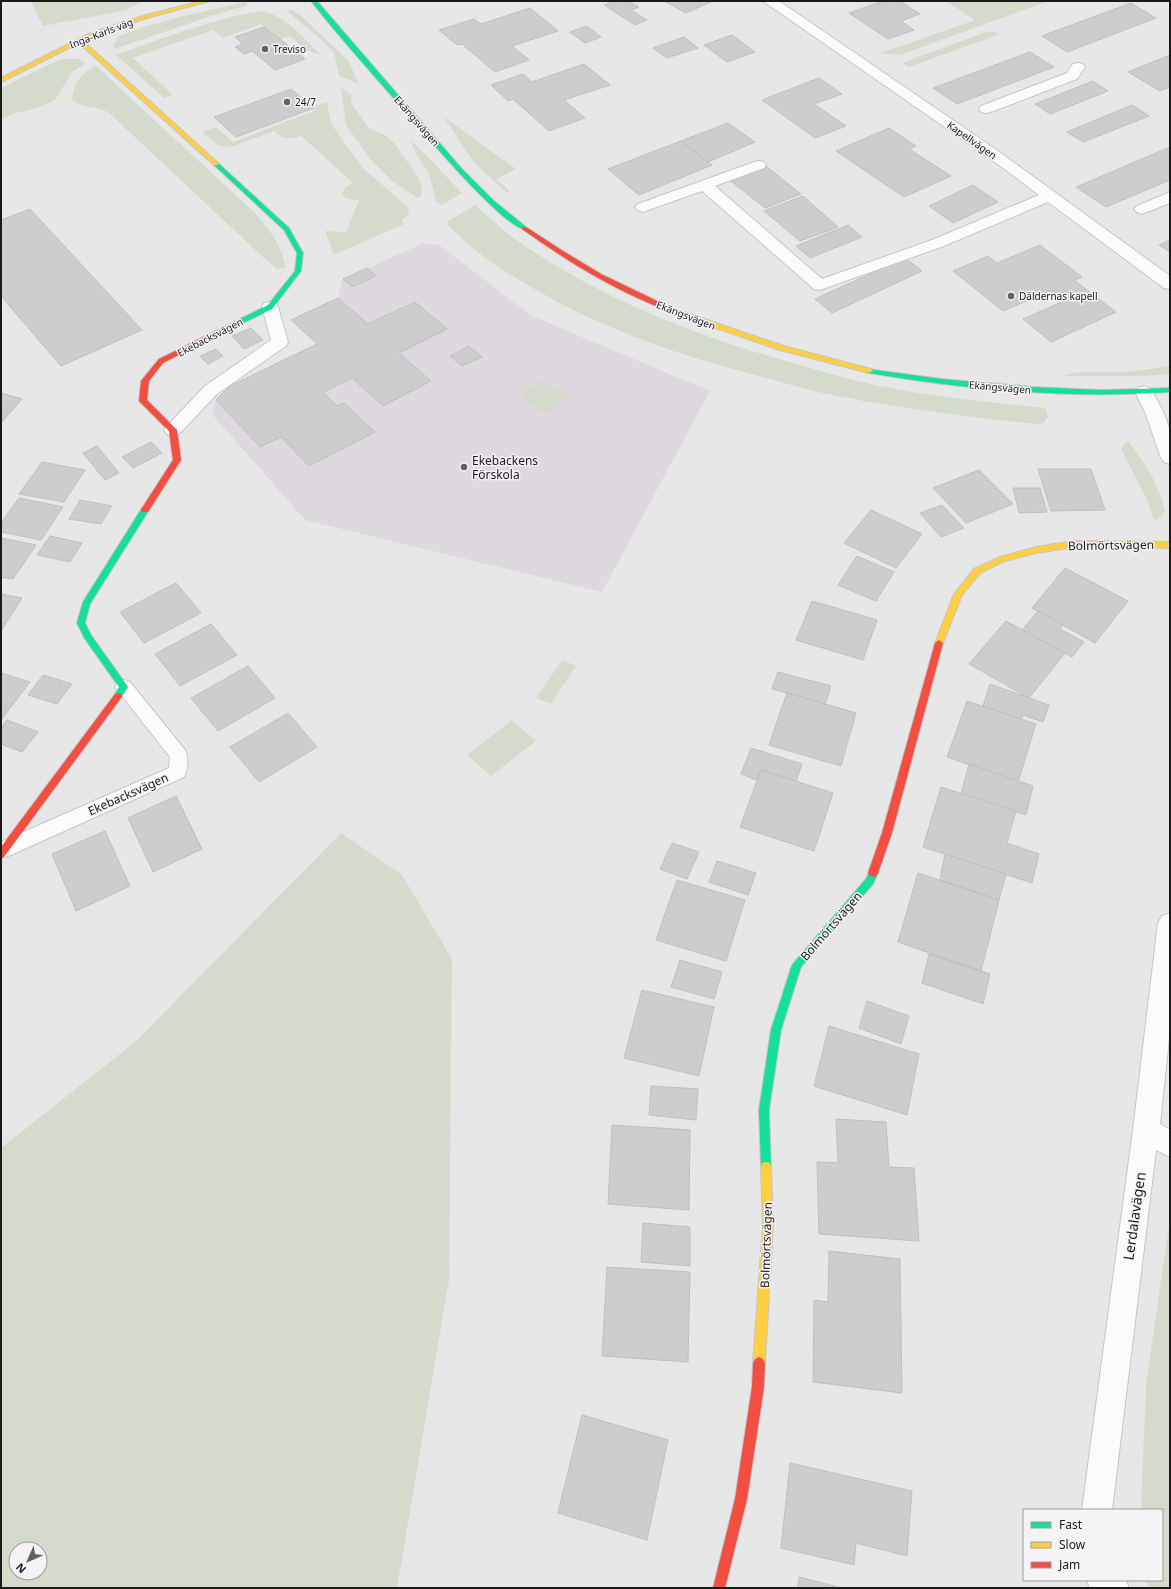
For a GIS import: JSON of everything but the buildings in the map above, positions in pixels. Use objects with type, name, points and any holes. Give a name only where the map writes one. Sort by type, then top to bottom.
[{"type":"street","name":"Inga-Karls väg","points":[[1,80],[79,40],[145,17],[207,1]]},
{"type":"street","name":"Ekängsvägen","points":[[314,1],[356,53],[401,101],[465,176],[512,219],[559,253],[604,279],[672,311],[741,336],[824,360],[896,376],[969,385],[1055,392],[1144,392],[1170,390]]},
{"type":"street","name":"Kapellvägen","points":[[770,1],[993,154],[1170,284]]},
{"type":"street","name":"Ekebacksvägen","points":[[3,852],[124,687],[88,637],[81,623],[86,604],[177,460],[173,430],[143,401],[145,382],[161,361],[270,307],[298,271],[300,253],[287,230],[79,40]]},
{"type":"street","points":[[986,109],[1072,76],[1078,67]]},
{"type":"street","points":[[643,207],[760,165]]},
{"type":"street","points":[[705,185],[820,285],[938,243],[1049,196]]},
{"type":"street","points":[[1142,209],[1170,197]]},
{"type":"street","points":[[173,430],[211,390],[280,342],[270,307]]},
{"type":"street","points":[[1144,392],[1154,412],[1170,458]]},
{"type":"street","name":"Bolmörtsvägen","points":[[719,1588],[741,1499],[758,1387],[768,1225],[764,1110],[776,1030],[797,965],[870,881],[887,832],[942,633],[958,594],[977,571],[1000,560],[1036,550],[1074,544],[1170,545]]},
{"type":"street","name":"Lerdalavägen","points":[[1097,1509],[1146,1130],[1170,923]]},
{"type":"street","points":[[1146,1130],[1170,1144]]},
{"type":"street","points":[[1104,1581],[1114,1588]]},
{"type":"lane","name":"Ekebacksvägen","points":[[3,852],[178,772],[179,755],[124,687]]},
{"type":"shaded area","name":"Ekebackens Förskola","points":[[424,243],[439,245],[532,316],[710,391],[602,592],[305,520],[212,414],[216,400],[230,386],[317,344],[291,320],[338,298],[343,279]]},
{"type":"green space","points":[[31,1],[143,1],[127,10],[43,26]]},
{"type":"green space","points":[[946,1],[1048,1],[900,55],[881,53],[975,20]]},
{"type":"green space","points":[[245,2],[248,4],[246,6],[214,15],[114,49],[113,45],[119,36],[144,27],[183,16]]},
{"type":"green space","points":[[290,9],[300,15],[349,61],[358,83],[339,76],[334,53],[323,41],[288,12]]},
{"type":"green space","points":[[262,11],[270,13],[286,22],[321,55],[305,49],[290,36],[280,39],[261,24],[223,38],[213,30],[133,58],[173,95],[164,98],[116,55],[206,24],[243,14]]},
{"type":"green space","points":[[986,32],[1001,34],[909,67],[902,63]]},
{"type":"green space","points":[[61,59],[79,59],[86,63],[72,72],[55,100],[37,108],[16,113],[1,119],[1,88]]},
{"type":"green space","points":[[95,65],[256,214],[278,245],[284,260],[285,268],[277,269],[264,258],[109,113],[100,109],[81,105],[72,100],[76,83],[85,72]]},
{"type":"green space","points":[[341,88],[352,95],[351,103],[369,128],[385,135],[394,143],[419,178],[422,190],[421,196],[417,198],[391,180],[371,160],[346,125]]},
{"type":"green space","points":[[327,102],[331,123],[347,147],[364,169],[408,207],[409,214],[402,220],[404,224],[336,254],[333,253],[325,231],[346,232],[359,200],[346,199],[342,195],[345,187],[353,183],[301,136],[286,138],[274,131],[231,147],[218,145],[202,132],[216,127],[233,142],[314,111],[315,106]]},
{"type":"green space","points":[[444,117],[516,169],[496,179],[509,190],[507,193],[474,163]]},
{"type":"green space","points":[[411,141],[462,193],[442,205],[436,202],[430,176],[416,153]]},
{"type":"green space","points":[[475,205],[515,239],[580,279],[649,313],[720,341],[832,374],[883,387],[933,395],[1046,408],[1048,417],[1043,423],[1036,424],[980,418],[840,397],[704,361],[629,335],[580,313],[527,285],[485,258],[460,237],[448,225],[448,221]]},
{"type":"green space","points":[[1170,366],[1170,374],[1148,376],[1063,376],[1077,372],[1128,372]]},
{"type":"green space","points":[[541,381],[569,397],[547,414],[519,397]]},
{"type":"green space","points":[[1128,441],[1146,466],[1159,491],[1165,511],[1157,519],[1154,520],[1148,501],[1121,449],[1122,446]]},
{"type":"green space","points":[[562,660],[576,666],[551,704],[536,698]]},
{"type":"green space","points":[[512,720],[536,741],[491,776],[467,755]]},
{"type":"green space","points":[[341,833],[402,875],[452,959],[449,1280],[397,1588],[1,1588],[1,1148],[135,1042]]},
{"type":"green space","points":[[1170,1219],[1170,1588],[1150,1588],[1146,1581],[1163,1581],[1163,1509],[1141,1509],[1146,1384]]},
{"type":"traffic: fast","points":[[314,1],[460,171],[491,201],[524,228]]},
{"type":"traffic: fast","points":[[212,336],[270,307],[298,271],[300,253],[287,229],[216,164]]},
{"type":"traffic: fast","points":[[869,371],[942,382],[1033,390],[1101,393],[1170,390]]},
{"type":"traffic: fast","points":[[118,696],[124,687],[88,637],[81,623],[86,604],[145,510]]},
{"type":"traffic: fast","points":[[766,1167],[764,1110],[776,1030],[797,965],[870,881],[873,873]]},
{"type":"traffic: slow","points":[[1,80],[93,34],[145,17],[207,1]]},
{"type":"traffic: slow","points":[[79,40],[216,164]]},
{"type":"traffic: slow","points":[[679,313],[782,348],[869,371]]},
{"type":"traffic: slow","points":[[939,643],[958,594],[977,571],[1000,560],[1036,550],[1074,544],[1170,545]]},
{"type":"traffic: slow","points":[[759,1363],[768,1225],[766,1167]]},
{"type":"traffic: jam","points":[[524,228],[561,253],[618,286],[679,313]]},
{"type":"traffic: jam","points":[[145,510],[177,460],[173,430],[143,401],[145,381],[161,361],[212,336]]},
{"type":"traffic: jam","points":[[873,873],[887,833],[939,643]]},
{"type":"traffic: jam","points":[[1,854],[118,696]]},
{"type":"traffic: jam","points":[[719,1588],[741,1499],[758,1387],[759,1363]]},
{"type":"place","name":"Treviso","points":[[265,49]]},
{"type":"place","name":"24/7","points":[[287,102]]},
{"type":"place","name":"Däldernas kapell","points":[[1011,296]]},
{"type":"place","name":"Ekebackens Förskola","points":[[464,467]]}]
